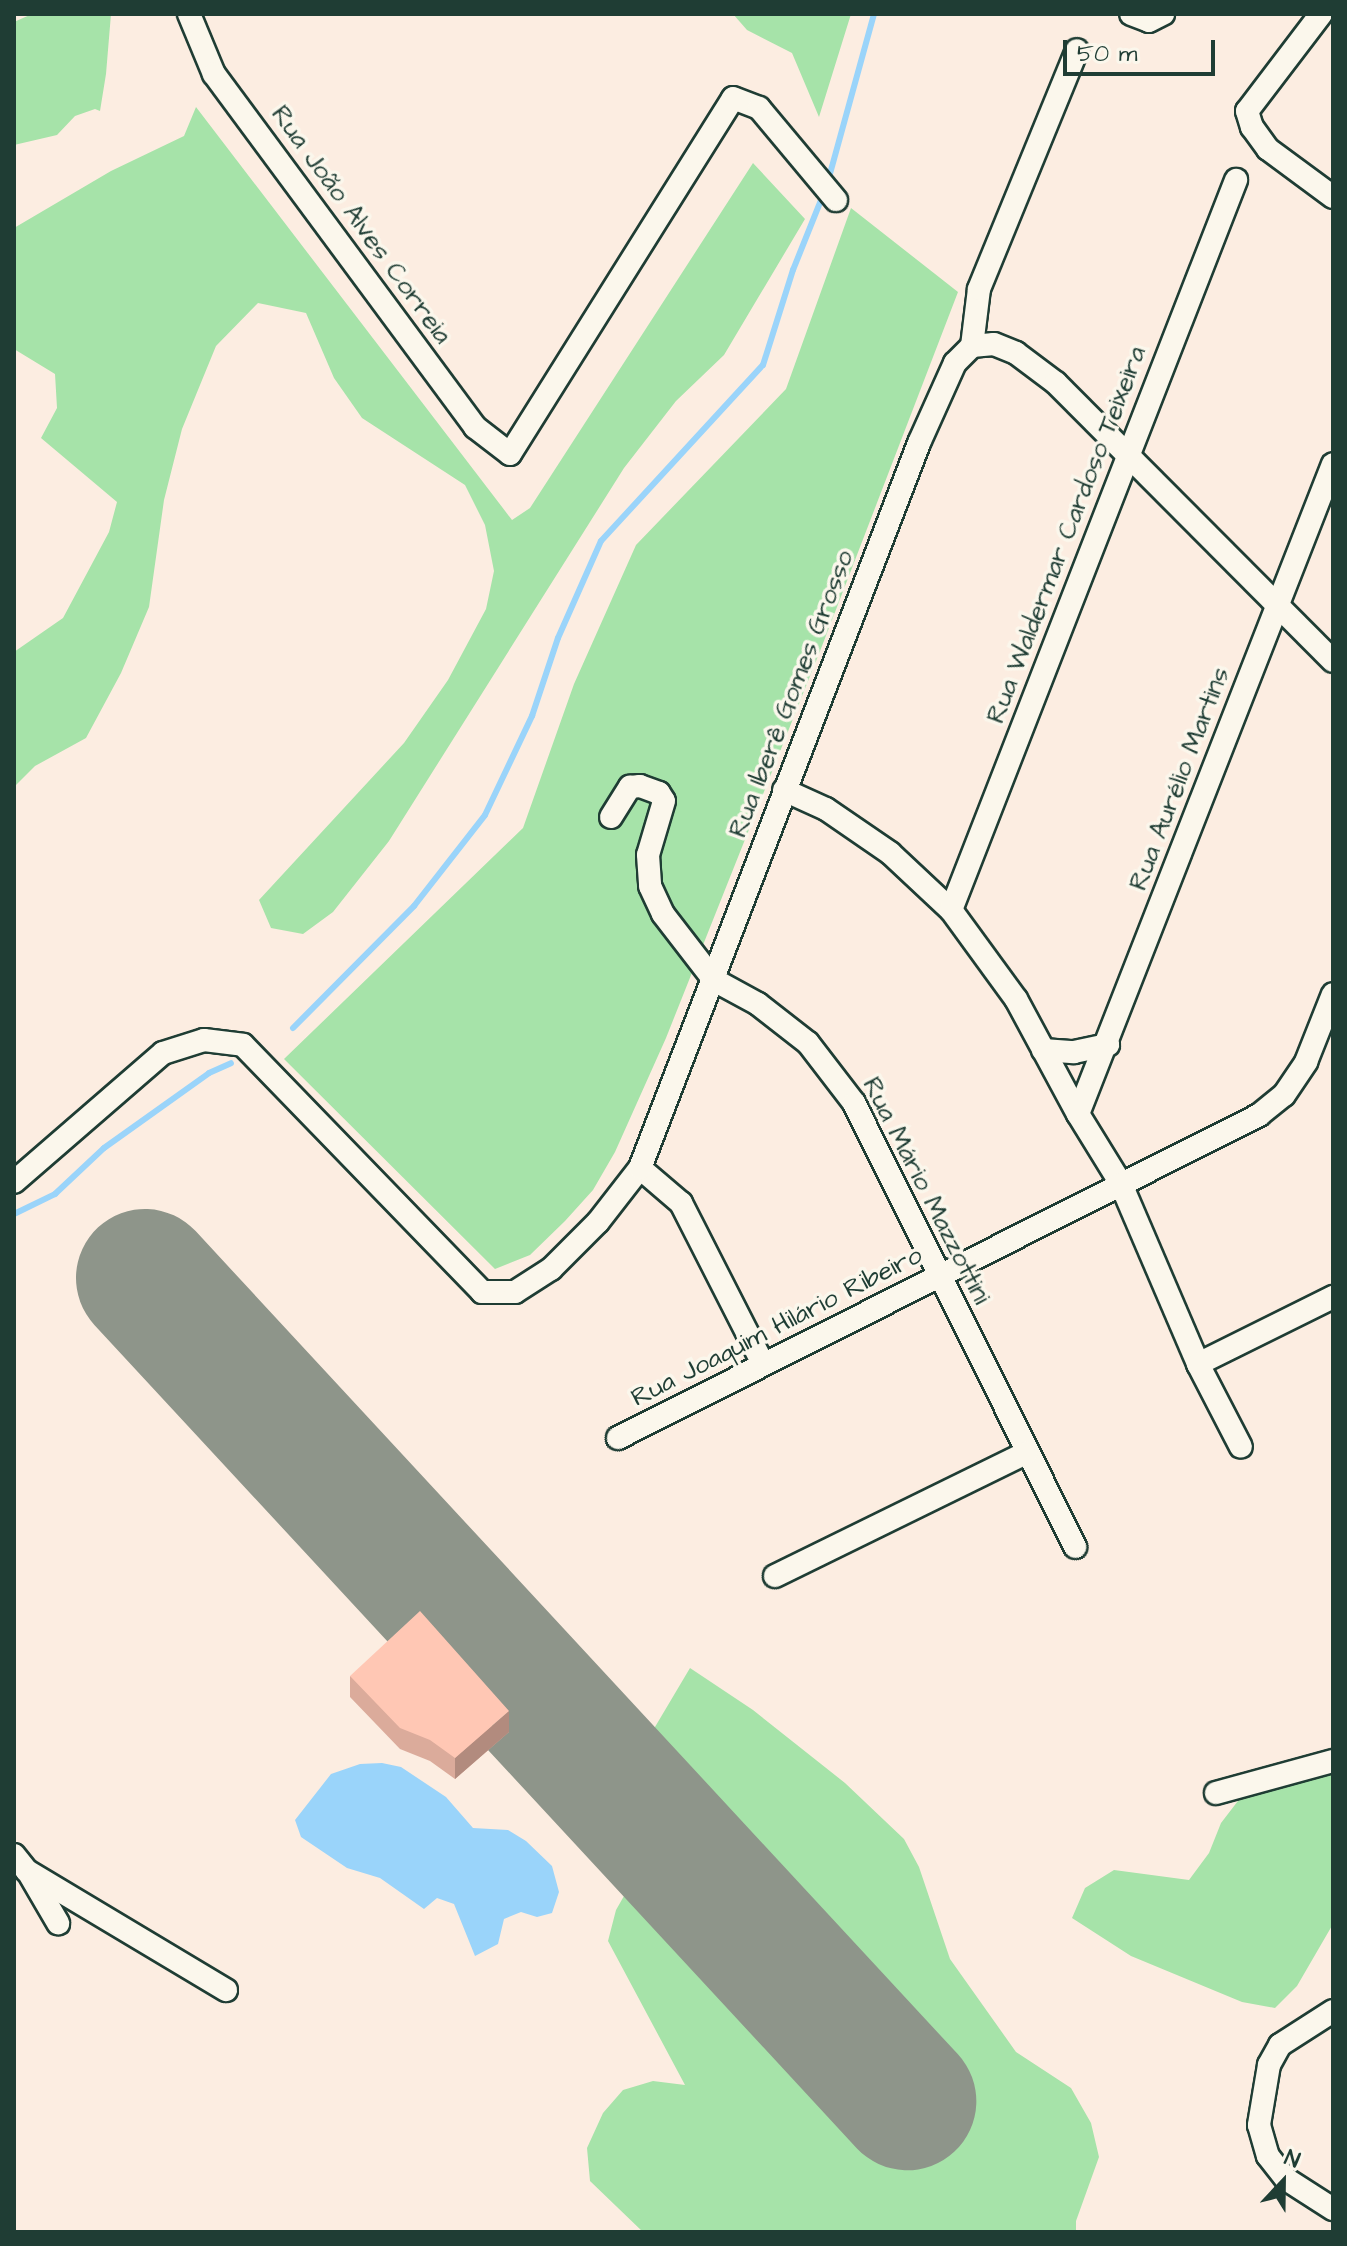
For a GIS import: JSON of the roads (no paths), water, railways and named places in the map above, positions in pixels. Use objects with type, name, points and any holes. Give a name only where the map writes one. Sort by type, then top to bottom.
[{"type":"street","name":"Rua João Alves Correia","points":[[189,14],[214,74],[475,427],[510,454],[733,98],[759,108],[836,200]]},
{"type":"street","points":[[1131,14],[1149,21],[1163,14]]},
{"type":"street","points":[[1321,14],[1247,111],[1252,127],[1268,149],[1333,197]]},
{"type":"street","name":"Rua Iberê Gomes Grosso","points":[[14,1182],[163,1053],[204,1040],[243,1045],[482,1292],[515,1292],[551,1269],[598,1222],[640,1168],[919,443],[955,363],[972,346],[979,289],[1077,50]]},
{"type":"street","name":"Rua Waldermar Cardoso Teixeira","points":[[951,910],[1236,180]]},
{"type":"street","points":[[972,346],[994,344],[1016,353],[1056,383],[1126,457],[1279,603],[1333,661]]},
{"type":"street","name":"Rua Aurélio Martins","points":[[1078,1114],[1108,1045],[1333,464]]},
{"type":"street","name":"Rua Mário Mazzottini","points":[[611,817],[630,787],[640,786],[659,793],[664,801],[648,855],[650,886],[663,914],[714,980],[758,1004],[808,1043],[854,1103],[1075,1547]]},
{"type":"street","points":[[784,790],[826,809],[890,853],[951,910],[1016,999],[1078,1114],[1121,1184],[1198,1364],[1241,1447]]},
{"type":"street","name":"Rua Joaquim Hilário Ribeiro","points":[[618,1438],[1259,1115],[1284,1095],[1306,1062],[1333,994]]},
{"type":"street","points":[[1043,1050],[1074,1052],[1108,1045]]},
{"type":"street","points":[[640,1168],[681,1203],[763,1364]]},
{"type":"street","points":[[1198,1364],[1333,1297]]},
{"type":"street","points":[[775,1576],[1026,1453]]},
{"type":"street","points":[[1216,1793],[1333,1761]]},
{"type":"street","points":[[20,1863],[58,1923]]},
{"type":"street","points":[[20,1863],[226,1990]]},
{"type":"street","points":[[1333,2011],[1280,2045],[1269,2065],[1259,2125],[1268,2156],[1286,2179],[1333,2209]]},
{"type":"water","points":[[382,1763],[401,1767],[446,1797],[473,1828],[508,1830],[526,1841],[552,1866],[559,1892],[552,1913],[537,1917],[521,1912],[504,1919],[498,1944],[475,1956],[454,1904],[437,1898],[424,1909],[380,1878],[347,1868],[301,1837],[295,1820],[331,1774],[360,1764]]},
{"type":"waterway","points":[[828,181],[874,14]]},
{"type":"waterway","points":[[293,1028],[414,906],[485,815],[532,716],[558,638],[601,541],[763,365],[793,270],[823,195]]},
{"type":"waterway","points":[[14,1214],[55,1194],[104,1148],[209,1073],[231,1063]]}]
